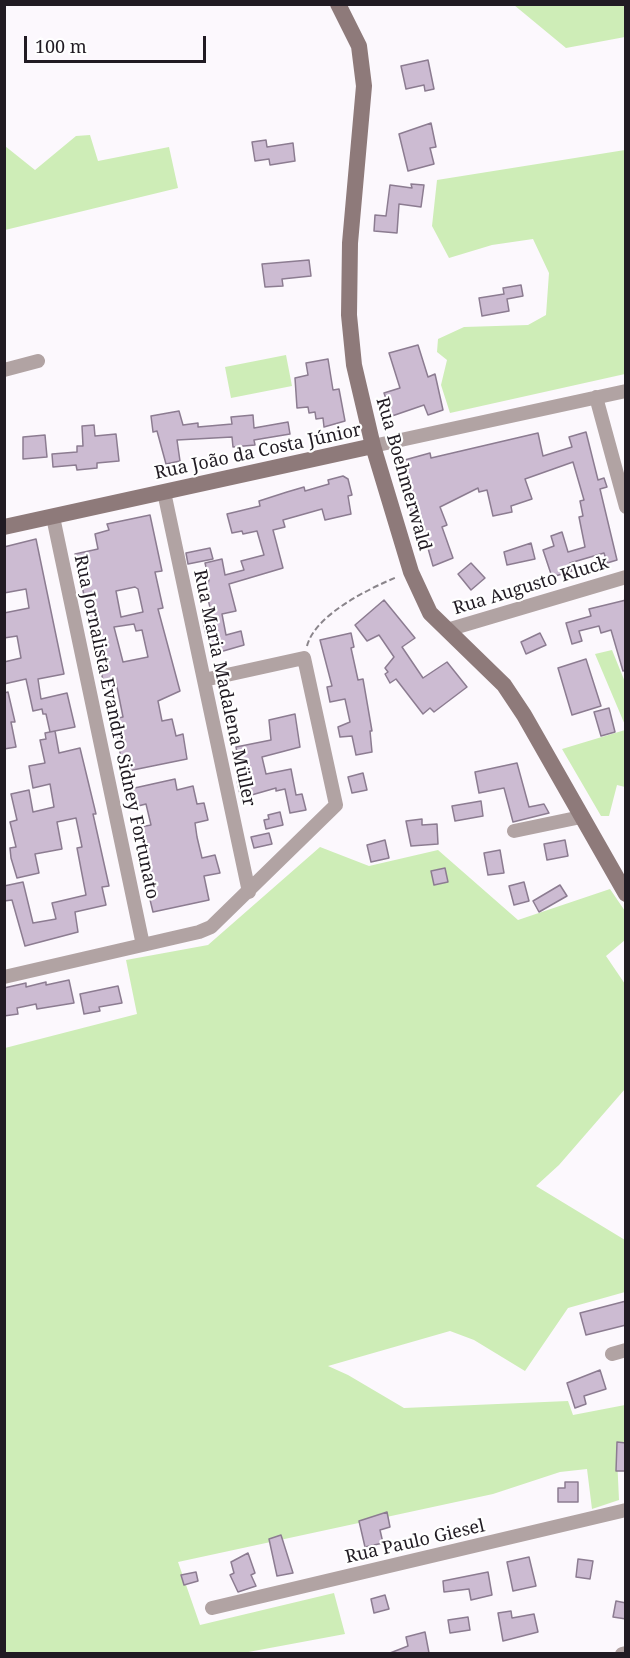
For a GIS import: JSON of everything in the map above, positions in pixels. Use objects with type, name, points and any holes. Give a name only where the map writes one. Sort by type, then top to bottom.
[{"type":"main road","name":"Rua Boehmerwald","points":[[338,4],[359,46],[363,60],[364,86],[350,243],[349,315],[354,365],[373,446],[411,572],[423,603],[447,630],[504,685],[524,715],[626,894]]},
{"type":"main road","name":"Rua João da Costa Júnior","points":[[4,527],[373,446]]},
{"type":"street","points":[[4,370],[38,361]]},
{"type":"street","name":"Rua João da Costa Júnior","points":[[373,446],[626,391]]},
{"type":"street","points":[[596,397],[626,507]]},
{"type":"street","name":"Rua Maria Madalena Müller","points":[[164,492],[249,892]]},
{"type":"street","name":"Rua Jornalista Evandro Sidney Fortunato","points":[[53,517],[143,945]]},
{"type":"street","name":"Rua Augusto Kluck","points":[[447,630],[626,577]]},
{"type":"street","points":[[4,977],[211,927],[336,805],[304,658],[204,680]]},
{"type":"street","points":[[514,831],[581,818]]},
{"type":"street","name":"Rua Paulo Giesel","points":[[212,1608],[626,1510]]},
{"type":"path","points":[[304,658],[310,634],[351,599],[411,572]]},
{"type":"green space","points":[[514,5],[625,5],[625,37],[566,48]]},
{"type":"green space","points":[[90,135],[98,161],[169,147],[178,188],[5,230],[5,146],[35,170],[76,136]]},
{"type":"green space","points":[[625,150],[625,374],[450,413],[441,385],[447,360],[437,352],[438,339],[464,327],[528,325],[546,315],[549,273],[533,239],[492,245],[449,258],[432,226],[437,180]]},
{"type":"green space","points":[[286,355],[292,386],[231,398],[225,367]]},
{"type":"green space","points":[[612,650],[625,682],[625,725],[595,654]]},
{"type":"green space","points":[[625,730],[625,787],[617,785],[609,816],[601,816],[562,749]]},
{"type":"green space","points":[[320,847],[369,866],[438,850],[518,920],[610,889],[625,911],[625,940],[606,956],[625,984],[625,1089],[559,1165],[536,1186],[625,1240],[625,1292],[568,1308],[525,1371],[474,1340],[450,1331],[328,1366],[404,1408],[568,1401],[573,1415],[625,1405],[625,1456],[617,1457],[619,1500],[592,1509],[587,1469],[560,1472],[493,1494],[178,1562],[200,1625],[334,1593],[345,1634],[243,1653],[5,1654],[5,1048],[137,1014],[126,960],[208,945]]},
{"type":"building","points":[[428,60],[434,89],[425,91],[424,85],[406,89],[401,66]]},
{"type":"building","points":[[431,123],[436,147],[430,148],[434,164],[408,171],[399,134]]},
{"type":"building","points":[[266,140],[267,147],[293,143],[295,161],[270,165],[269,159],[255,161],[252,142]]},
{"type":"building","points":[[411,184],[424,185],[421,207],[399,204],[397,233],[374,231],[375,215],[386,216],[390,185],[412,188]]},
{"type":"building","points":[[309,260],[311,276],[282,279],[283,286],[265,287],[262,264]]},
{"type":"building","points":[[521,285],[523,296],[507,299],[509,311],[482,316],[479,298],[504,294],[503,288]]},
{"type":"building","points":[[418,345],[428,377],[435,374],[443,410],[428,415],[424,405],[392,416],[384,393],[400,388],[389,353]]},
{"type":"building","points":[[328,359],[333,390],[339,389],[345,421],[324,427],[323,418],[316,419],[315,412],[309,413],[308,407],[297,408],[295,378],[308,375],[306,363]]},
{"type":"building","points":[[179,411],[183,425],[198,423],[198,427],[232,424],[231,417],[253,415],[254,428],[288,422],[290,434],[254,440],[255,445],[233,447],[232,437],[177,440],[180,461],[166,464],[157,431],[153,432],[151,416]]},
{"type":"building","points":[[94,425],[95,436],[116,434],[119,461],[97,463],[97,468],[77,470],[76,465],[53,467],[52,454],[77,452],[77,446],[83,446],[82,426]]},
{"type":"building","points":[[586,432],[598,480],[604,478],[607,487],[600,489],[617,560],[607,563],[604,553],[570,563],[572,571],[552,577],[543,550],[554,546],[551,536],[562,532],[568,552],[585,547],[579,517],[583,516],[580,501],[584,500],[573,462],[525,479],[532,499],[511,506],[512,512],[493,516],[487,490],[479,492],[478,488],[440,507],[447,525],[442,527],[453,558],[433,566],[424,534],[420,535],[407,501],[411,498],[401,461],[430,453],[431,458],[538,433],[543,456],[572,447],[569,437]]},
{"type":"building","points":[[45,435],[47,457],[23,459],[23,437]]},
{"type":"building","points":[[343,476],[348,479],[352,495],[348,496],[351,514],[325,520],[322,509],[283,520],[285,527],[273,530],[283,568],[229,584],[236,611],[222,614],[226,635],[241,631],[244,645],[213,654],[203,621],[213,618],[204,585],[208,584],[209,580],[205,563],[222,559],[225,575],[244,570],[241,561],[264,555],[257,531],[243,534],[242,531],[232,533],[227,514],[260,506],[259,501],[304,487],[305,491],[329,484],[328,480]]},
{"type":"building","points":[[150,515],[162,571],[155,572],[163,608],[158,609],[180,691],[158,701],[162,721],[172,719],[176,736],[183,734],[187,759],[123,772],[116,727],[119,726],[118,718],[123,717],[116,682],[104,685],[97,653],[100,653],[95,631],[92,632],[75,554],[98,549],[95,534],[109,530],[107,524]],"holes":[[[135,587],[138,589],[143,612],[121,617],[116,591]],[[134,624],[136,631],[142,630],[148,657],[123,662],[114,627]]]},
{"type":"building","points":[[36,539],[64,674],[38,679],[41,699],[67,693],[75,727],[50,732],[46,714],[43,714],[42,709],[33,711],[26,679],[4,684],[4,662],[21,658],[17,636],[4,638],[4,613],[29,608],[26,589],[4,593],[4,547]]},
{"type":"building","points":[[531,543],[535,559],[507,565],[504,552]]},
{"type":"building","points":[[210,548],[213,559],[188,564],[186,553]]},
{"type":"building","points":[[471,563],[485,578],[471,590],[458,574]]},
{"type":"building","points":[[384,600],[415,638],[402,647],[423,678],[447,662],[467,687],[434,712],[430,708],[423,714],[396,679],[390,683],[385,674],[388,672],[385,668],[394,657],[379,635],[367,641],[355,625]]},
{"type":"building","points":[[626,600],[626,670],[623,671],[611,630],[601,633],[599,626],[579,631],[582,641],[572,644],[566,623],[591,616],[589,609]]},
{"type":"building","points":[[351,633],[354,647],[351,648],[358,680],[363,679],[372,731],[370,731],[372,752],[356,755],[352,736],[340,737],[338,727],[350,722],[345,699],[330,702],[327,687],[332,686],[320,640]]},
{"type":"building","points":[[540,633],[546,645],[526,654],[521,642]]},
{"type":"building","points":[[586,659],[601,706],[572,715],[558,668]]},
{"type":"building","points":[[8,692],[15,722],[11,722],[16,747],[4,749],[4,693]]},
{"type":"building","points":[[609,708],[615,732],[601,736],[594,712]]},
{"type":"building","points":[[295,714],[300,747],[262,757],[266,774],[291,769],[296,795],[302,794],[306,810],[290,813],[285,789],[276,791],[276,788],[241,798],[237,781],[250,779],[245,760],[239,762],[236,747],[271,740],[269,720]]},
{"type":"building","points":[[55,731],[59,753],[80,748],[96,814],[93,814],[109,886],[102,887],[106,905],[75,912],[78,932],[25,946],[12,900],[4,901],[4,886],[23,882],[33,923],[56,919],[52,903],[86,895],[77,848],[82,847],[76,818],[57,822],[62,849],[35,854],[39,873],[17,878],[11,858],[10,848],[16,847],[10,822],[17,820],[11,794],[29,790],[33,812],[54,807],[50,784],[33,788],[29,766],[45,763],[40,740],[46,739],[45,733]]},
{"type":"building","points":[[517,763],[529,807],[544,804],[549,813],[513,822],[504,788],[479,793],[475,772]]},
{"type":"building","points":[[363,773],[367,790],[352,793],[348,777]]},
{"type":"building","points":[[175,779],[177,790],[193,786],[197,804],[204,803],[208,820],[195,823],[197,837],[202,858],[215,855],[220,873],[204,876],[209,900],[153,912],[145,879],[148,879],[140,827],[151,825],[146,804],[134,807],[130,789]]},
{"type":"building","points":[[481,801],[483,816],[455,821],[452,806]]},
{"type":"building","points":[[280,812],[283,825],[266,829],[264,820],[269,819],[268,815]]},
{"type":"building","points":[[422,819],[422,825],[437,824],[438,844],[411,846],[406,821]]},
{"type":"building","points":[[269,833],[272,844],[254,848],[251,837]]},
{"type":"building","points":[[385,840],[389,858],[371,862],[367,845]]},
{"type":"building","points":[[565,840],[568,856],[547,860],[544,844]]},
{"type":"building","points":[[500,850],[504,873],[488,875],[484,853]]},
{"type":"building","points":[[445,868],[448,882],[434,885],[431,871]]},
{"type":"building","points":[[524,882],[529,901],[514,905],[509,886]]},
{"type":"building","points":[[560,885],[567,896],[539,912],[533,901]]},
{"type":"building","points":[[69,980],[74,1003],[37,1009],[36,1004],[17,1008],[18,1014],[4,1016],[4,988],[26,983],[26,987]]},
{"type":"building","points":[[118,986],[122,1003],[99,1007],[100,1011],[84,1014],[80,994]]},
{"type":"building","points":[[626,1301],[626,1325],[586,1335],[580,1313]]},
{"type":"building","points":[[600,1370],[606,1389],[584,1396],[586,1404],[575,1408],[567,1383]]},
{"type":"building","points":[[617,1442],[626,1443],[626,1471],[616,1471]]},
{"type":"building","points":[[565,1482],[578,1482],[578,1502],[558,1502],[558,1488],[565,1488]]},
{"type":"building","points":[[387,1512],[390,1527],[380,1530],[383,1543],[365,1547],[359,1521]]},
{"type":"building","points":[[281,1535],[293,1573],[277,1576],[269,1539]]},
{"type":"building","points":[[248,1553],[255,1573],[251,1575],[256,1586],[238,1592],[230,1575],[234,1573],[231,1562]]},
{"type":"building","points":[[529,1557],[536,1586],[513,1591],[507,1562]]},
{"type":"building","points":[[578,1559],[593,1561],[590,1579],[576,1577]]},
{"type":"building","points":[[196,1572],[198,1581],[184,1585],[181,1575]]},
{"type":"building","points":[[488,1572],[492,1595],[471,1600],[469,1589],[444,1592],[443,1581]]},
{"type":"building","points":[[385,1595],[389,1609],[374,1613],[371,1599]]},
{"type":"building","points":[[616,1601],[626,1603],[626,1619],[613,1617]]},
{"type":"building","points":[[511,1611],[512,1618],[534,1614],[538,1632],[503,1641],[498,1613]]},
{"type":"building","points":[[468,1617],[470,1630],[450,1633],[448,1620]]},
{"type":"building","points":[[425,1632],[429,1653],[390,1653],[408,1646],[406,1637]]}]
